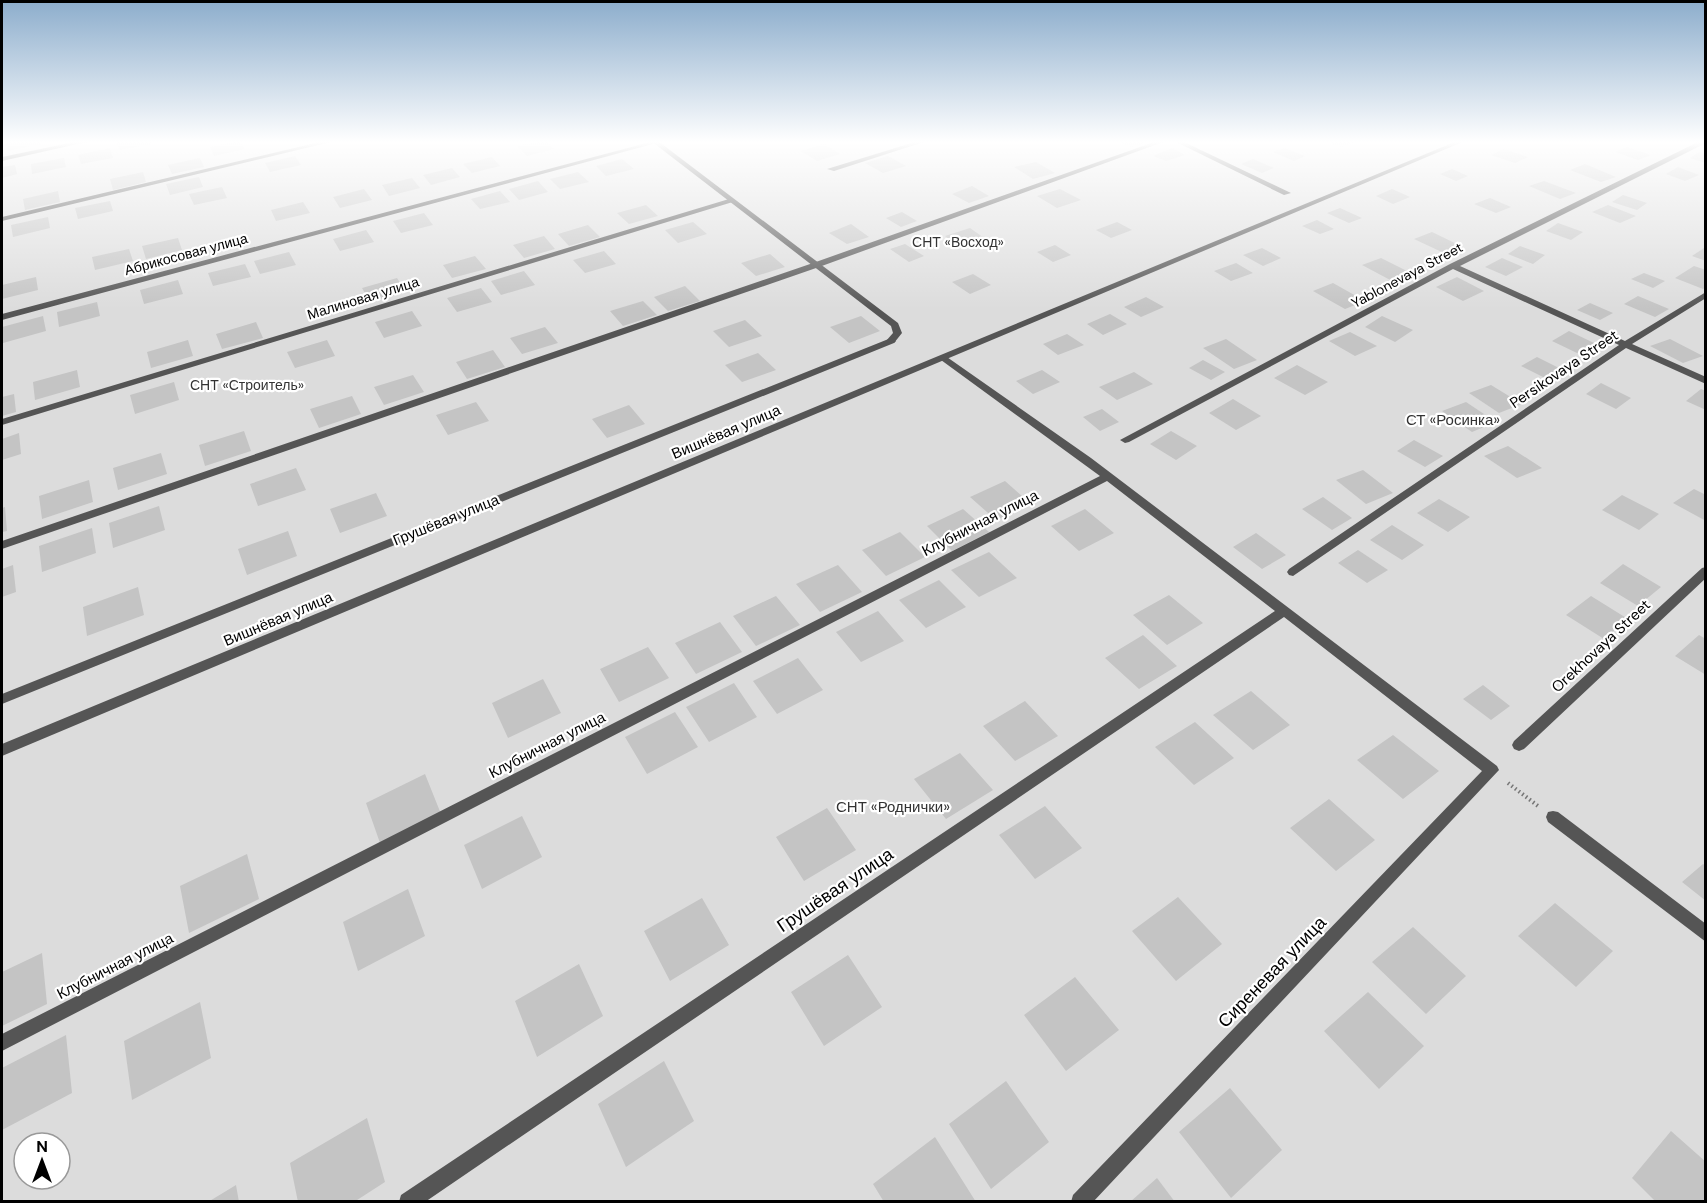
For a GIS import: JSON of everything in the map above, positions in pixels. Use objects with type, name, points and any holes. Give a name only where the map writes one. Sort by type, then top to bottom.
[{"type":"street","points":[[2,219],[94,197]]},
{"type":"street","name":"Абрикосовая улица","points":[[2,317],[448,197]]},
{"type":"street","points":[[727,197],[816,265]]},
{"type":"street","points":[[2,545],[816,265],[1006,197]]},
{"type":"street","name":"Вишнёвая улица","points":[[2,750],[1328,197]]},
{"type":"street","name":"Yablonevaya Street","points":[[1125,440],[1453,266],[1592,197]]},
{"type":"street","name":"Малиновая улица","points":[[2,422],[732,201]]},
{"type":"street","name":"Грушёвая улица","points":[[2,699],[891,341],[898,333],[895,325],[816,265]]},
{"type":"street","points":[[1453,266],[1706,381]]},
{"type":"street","name":"Persikovaya Street","points":[[1293,572],[1626,344],[1706,294]]},
{"type":"street","points":[[944,358],[1108,476],[1492,770]]},
{"type":"street","name":"Клубничная улица","points":[[2,1043],[1108,476]]},
{"type":"street","name":"Orekhovaya Street","points":[[1519,745],[1706,571]]},
{"type":"street","name":"Грушёвая улица","points":[[408,1202],[1284,611]]},
{"type":"street","name":"Сиреневая улица","points":[[1080,1202],[1492,770]]},
{"type":"street","points":[[1553,817],[1706,934]]},
{"type":"path","points":[[1492,770],[1553,817]]},
{"type":"green space","name":"СНТ «Роднички»","points":[[2,197],[1705,197],[1705,1201],[2,1202]]},
{"type":"building","points":[[59,197],[60,202],[25,210],[23,199]]},
{"type":"building","points":[[190,197],[227,198],[194,205]]},
{"type":"building","points":[[333,197],[370,197],[372,200],[340,208]]},
{"type":"building","points":[[506,197],[510,202],[480,209],[471,199]]},
{"type":"building","points":[[958,197],[986,197],[969,203]]},
{"type":"building","points":[[1039,197],[1076,197],[1081,200],[1057,208]]},
{"type":"building","points":[[1378,197],[1410,197],[1393,204]]},
{"type":"building","points":[[1620,197],[1629,197],[1647,203],[1637,210],[1612,202]]},
{"type":"building","points":[[1490,198],[1511,207],[1496,213],[1474,204]]},
{"type":"building","points":[[110,201],[113,211],[78,219],[75,208]]},
{"type":"building","points":[[303,202],[310,213],[276,221],[271,210]]},
{"type":"building","points":[[646,205],[658,216],[629,224],[617,213]]},
{"type":"building","points":[[1608,205],[1636,216],[1620,223],[1592,212]]},
{"type":"building","points":[[1340,208],[1362,218],[1349,223],[1327,213]]},
{"type":"building","points":[[902,212],[917,221],[901,227],[886,218]]},
{"type":"building","points":[[424,213],[433,225],[401,233],[393,221]]},
{"type":"building","points":[[48,217],[50,228],[13,237],[11,225]]},
{"type":"building","points":[[1317,220],[1334,229],[1320,234],[1302,226]]},
{"type":"building","points":[[693,222],[707,234],[678,243],[665,230]]},
{"type":"building","points":[[1117,222],[1132,230],[1111,238],[1096,230]]},
{"type":"building","points":[[1558,223],[1583,232],[1571,240],[1546,231]]},
{"type":"building","points":[[851,224],[869,237],[847,244],[829,233]]},
{"type":"building","points":[[588,225],[600,237],[569,246],[558,234]]},
{"type":"building","points":[[970,228],[987,240],[961,248],[945,236]]},
{"type":"building","points":[[366,230],[374,242],[340,251],[333,239]]},
{"type":"building","points":[[1432,232],[1463,247],[1446,254],[1414,239]]},
{"type":"building","points":[[544,236],[555,249],[524,258],[513,245]]},
{"type":"building","points":[[178,238],[182,250],[146,259],[142,246]]},
{"type":"building","points":[[905,244],[924,256],[909,262],[890,249]]},
{"type":"building","points":[[1055,245],[1071,255],[1053,262],[1037,252]]},
{"type":"building","points":[[1520,246],[1545,255],[1533,264],[1508,254]]},
{"type":"building","points":[[1262,248],[1281,258],[1263,266],[1243,255]]},
{"type":"building","points":[[1704,248],[1706,261],[1692,256]]},
{"type":"building","points":[[129,249],[133,261],[95,270],[92,257]]},
{"type":"building","points":[[604,251],[616,264],[585,273],[573,260]]},
{"type":"building","points":[[289,252],[296,265],[260,274],[254,261]]},
{"type":"building","points":[[770,254],[785,267],[756,276],[741,263]]},
{"type":"building","points":[[475,256],[486,269],[452,278],[443,265]]},
{"type":"building","points":[[1381,258],[1413,274],[1394,282],[1362,265]]},
{"type":"building","points":[[1502,258],[1523,267],[1506,276],[1485,267]]},
{"type":"building","points":[[1236,263],[1253,273],[1231,281],[1214,271]]},
{"type":"building","points":[[245,264],[251,277],[213,286],[208,273]]},
{"type":"building","points":[[1694,266],[1706,270],[1706,287],[1703,289],[1675,278]]},
{"type":"building","points":[[524,271],[535,285],[501,295],[491,281]]},
{"type":"building","points":[[1644,273],[1665,281],[1653,288],[1631,279]]},
{"type":"building","points":[[973,274],[991,285],[970,294],[952,282]]},
{"type":"building","points":[[36,277],[38,290],[2,299],[2,285]]},
{"type":"building","points":[[1457,277],[1484,291],[1463,301],[1436,287]]},
{"type":"building","points":[[397,278],[406,292],[370,302],[362,288]]},
{"type":"building","points":[[178,280],[183,294],[144,304],[140,290]]},
{"type":"building","points":[[1333,283],[1365,301],[1345,309],[1313,291]]},
{"type":"building","points":[[685,286],[700,301],[668,311],[654,297]]},
{"type":"building","points":[[481,288],[492,302],[457,312],[447,298]]},
{"type":"building","points":[[1638,296],[1669,309],[1655,317],[1624,304]]},
{"type":"building","points":[[1146,297],[1164,307],[1141,317],[1124,307]]},
{"type":"building","points":[[643,301],[657,315],[623,326],[610,311]]},
{"type":"building","points":[[97,302],[100,316],[59,327],[57,312]]},
{"type":"building","points":[[1590,303],[1613,313],[1600,320],[1577,310]]},
{"type":"building","points":[[412,311],[422,326],[384,338],[375,322]]},
{"type":"building","points":[[1110,314],[1127,324],[1103,335],[1087,324]]},
{"type":"building","points":[[43,316],[46,331],[3,343],[2,327]]},
{"type":"building","points":[[861,316],[880,331],[849,343],[830,327]]},
{"type":"building","points":[[1382,316],[1413,330],[1395,342],[1365,327]]},
{"type":"building","points":[[745,320],[762,336],[729,347],[713,331]]},
{"type":"building","points":[[256,322],[263,338],[222,349],[216,334]]},
{"type":"building","points":[[545,327],[558,343],[522,354],[510,338]]},
{"type":"building","points":[[1569,331],[1594,343],[1577,353],[1552,341]]},
{"type":"building","points":[[1350,332],[1377,346],[1355,356],[1329,341]]},
{"type":"building","points":[[1067,334],[1084,345],[1058,355],[1043,344]]},
{"type":"building","points":[[1226,339],[1257,360],[1234,369],[1203,348]]},
{"type":"building","points":[[1670,339],[1703,356],[1683,363],[1650,346]]},
{"type":"building","points":[[188,340],[193,356],[151,368],[147,352]]},
{"type":"building","points":[[327,340],[335,356],[295,368],[287,352]]},
{"type":"building","points":[[493,350],[505,367],[467,379],[456,362]]},
{"type":"building","points":[[758,353],[776,370],[742,382],[725,365]]},
{"type":"building","points":[[1537,357],[1567,372],[1551,381],[1521,366]]},
{"type":"building","points":[[1203,360],[1225,372],[1211,380],[1189,368]]},
{"type":"building","points":[[1297,365],[1328,382],[1305,395],[1274,378]]},
{"type":"building","points":[[77,370],[80,387],[35,400],[33,382]]},
{"type":"building","points":[[1042,370],[1060,382],[1033,394],[1016,381]]},
{"type":"building","points":[[1134,372],[1153,384],[1117,400],[1099,387]]},
{"type":"building","points":[[413,375],[424,392],[384,405],[374,387]]},
{"type":"building","points":[[174,382],[179,400],[135,414],[130,395]]},
{"type":"building","points":[[1601,383],[1631,398],[1616,409],[1586,394]]},
{"type":"building","points":[[1491,385],[1522,404],[1499,413],[1469,393]]},
{"type":"building","points":[[1701,389],[1706,391],[1706,410],[1686,401]]},
{"type":"building","points":[[14,394],[16,412],[2,416],[2,397]]},
{"type":"building","points":[[352,396],[361,414],[319,428],[310,409]]},
{"type":"building","points":[[1233,399],[1261,416],[1236,430],[1209,413]]},
{"type":"building","points":[[476,402],[489,421],[448,435],[436,415]]},
{"type":"building","points":[[1466,402],[1496,422],[1472,432],[1442,411]]},
{"type":"building","points":[[629,405],[645,424],[607,438],[592,419]]},
{"type":"building","points":[[1102,409],[1119,422],[1100,431],[1083,417]]},
{"type":"building","points":[[244,431],[251,451],[205,466],[199,445]]},
{"type":"building","points":[[1171,431],[1197,446],[1176,460],[1150,444]]},
{"type":"building","points":[[19,433],[21,454],[2,460],[2,439]]},
{"type":"building","points":[[1414,440],[1443,456],[1425,467],[1397,451]]},
{"type":"building","points":[[1508,446],[1542,468],[1517,478],[1484,456]]},
{"type":"building","points":[[161,453],[167,474],[118,490],[113,468]]},
{"type":"building","points":[[296,468],[306,490],[258,506],[250,484]]},
{"type":"building","points":[[1363,470],[1393,493],[1366,504],[1336,480]]},
{"type":"building","points":[[89,480],[93,502],[42,519],[39,496]]},
{"type":"building","points":[[1005,481],[1031,504],[996,520],[970,497]]},
{"type":"building","points":[[1694,489],[1706,495],[1706,521],[1673,503]]},
{"type":"building","points":[[376,493],[387,516],[340,533],[330,509]]},
{"type":"building","points":[[1622,495],[1659,514],[1639,530],[1602,510]]},
{"type":"building","points":[[1323,497],[1352,518],[1332,530],[1302,509]]},
{"type":"building","points":[[1439,499],[1470,517],[1448,532],[1417,513]]},
{"type":"building","points":[[159,506],[165,530],[113,548],[109,523]]},
{"type":"building","points":[[5,507],[7,531],[2,532],[2,508]]},
{"type":"building","points":[[963,509],[989,532],[952,551],[927,526]]},
{"type":"building","points":[[1085,509],[1114,533],[1079,551],[1051,526]]},
{"type":"building","points":[[1392,525],[1424,545],[1402,560],[1370,540]]},
{"type":"building","points":[[92,528],[96,553],[42,572],[39,546]]},
{"type":"building","points":[[288,531],[297,556],[247,575],[238,549]]},
{"type":"building","points":[[900,532],[925,557],[886,576],[862,550]]},
{"type":"building","points":[[1256,533],[1286,555],[1262,569],[1233,547]]},
{"type":"building","points":[[1358,550],[1388,570],[1367,583],[1338,563]]},
{"type":"building","points":[[989,552],[1017,578],[979,597],[951,570]]},
{"type":"building","points":[[1623,564],[1661,587],[1638,606],[1600,583]]},
{"type":"building","points":[[13,565],[16,592],[2,597],[2,569]]},
{"type":"building","points":[[838,565],[862,592],[820,612],[796,584]]},
{"type":"building","points":[[939,580],[966,607],[926,628],[899,600]]},
{"type":"building","points":[[138,587],[144,615],[87,636],[83,607]]},
{"type":"building","points":[[1169,595],[1203,623],[1167,645],[1133,615]]},
{"type":"building","points":[[776,596],[800,625],[756,646],[733,616]]},
{"type":"building","points":[[1591,596],[1628,619],[1604,639],[1566,615]]},
{"type":"building","points":[[878,611],[904,641],[861,662],[836,632]]},
{"type":"building","points":[[720,622],[742,652],[696,674],[675,643]]},
{"type":"building","points":[[1143,635],[1177,666],[1139,689],[1105,658]]},
{"type":"building","points":[[1699,635],[1706,639],[1706,675],[1675,656]]},
{"type":"building","points":[[648,647],[669,678],[619,702],[600,669]]},
{"type":"building","points":[[798,658],[823,690],[777,714],[753,681]]},
{"type":"building","points":[[543,679],[561,713],[508,738],[492,703]]},
{"type":"building","points":[[734,683],[757,717],[709,742],[686,707]]},
{"type":"building","points":[[1483,685],[1510,706],[1491,720],[1463,699]]},
{"type":"building","points":[[1251,691],[1290,725],[1253,750],[1213,715]]},
{"type":"building","points":[[1025,701],[1058,736],[1015,761],[983,726]]},
{"type":"building","points":[[675,712],[698,747],[647,774],[625,737]]},
{"type":"building","points":[[1195,722],[1234,758],[1194,785],[1155,747]]},
{"type":"building","points":[[1393,735],[1439,771],[1403,799],[1357,760]]},
{"type":"building","points":[[960,753],[993,790],[946,819],[914,779]]},
{"type":"building","points":[[425,774],[441,814],[380,843],[366,803]]},
{"type":"building","points":[[1329,799],[1375,840],[1336,871],[1290,828]]},
{"type":"building","points":[[1045,806],[1082,848],[1035,879],[999,835]]},
{"type":"building","points":[[827,808],[856,850],[804,881],[776,837]]},
{"type":"building","points":[[522,816],[542,857],[482,889],[464,845]]},
{"type":"building","points":[[247,854],[259,899],[189,933],[180,886]]},
{"type":"building","points":[[1703,864],[1706,866],[1706,901],[1682,882]]},
{"type":"building","points":[[408,889],[425,936],[358,971],[343,922]]},
{"type":"building","points":[[1178,897],[1222,944],[1176,981],[1132,931]]},
{"type":"building","points":[[702,898],[729,945],[670,981],[644,931]]},
{"type":"building","points":[[1555,903],[1613,951],[1576,987],[1518,936]]},
{"type":"building","points":[[1413,927],[1466,976],[1426,1014],[1372,962]]},
{"type":"building","points":[[42,953],[47,1004],[2,1026],[2,972]]},
{"type":"building","points":[[848,955],[882,1007],[824,1046],[791,992]]},
{"type":"building","points":[[579,964],[603,1016],[537,1057],[515,1001]]},
{"type":"building","points":[[1075,977],[1119,1030],[1066,1071],[1024,1015]]},
{"type":"building","points":[[1368,992],[1424,1046],[1379,1089],[1324,1031]]},
{"type":"building","points":[[200,1002],[211,1058],[132,1100],[124,1041]]},
{"type":"building","points":[[66,1035],[72,1093],[2,1130],[2,1068]]},
{"type":"building","points":[[664,1061],[694,1121],[626,1167],[598,1104]]},
{"type":"building","points":[[1006,1081],[1049,1142],[991,1189],[949,1124]]},
{"type":"building","points":[[1230,1088],[1282,1150],[1231,1198],[1179,1132]]},
{"type":"building","points":[[367,1118],[385,1182],[354,1202],[298,1202],[290,1163]]},
{"type":"building","points":[[1671,1131],[1706,1162],[1706,1202],[1656,1202],[1632,1178]]},
{"type":"building","points":[[935,1137],[976,1202],[884,1202],[873,1184]]},
{"type":"building","points":[[1157,1178],[1175,1202],[1130,1202]]},
{"type":"building","points":[[236,1185],[239,1202],[208,1202]]},
{"type":"park label","name":"СНТ «Восход»","points":[[958,242]]},
{"type":"park label","name":"СНТ «Строитель»","points":[[247,385]]},
{"type":"park label","name":"СТ «Росинка»","points":[[1453,420]]}]
